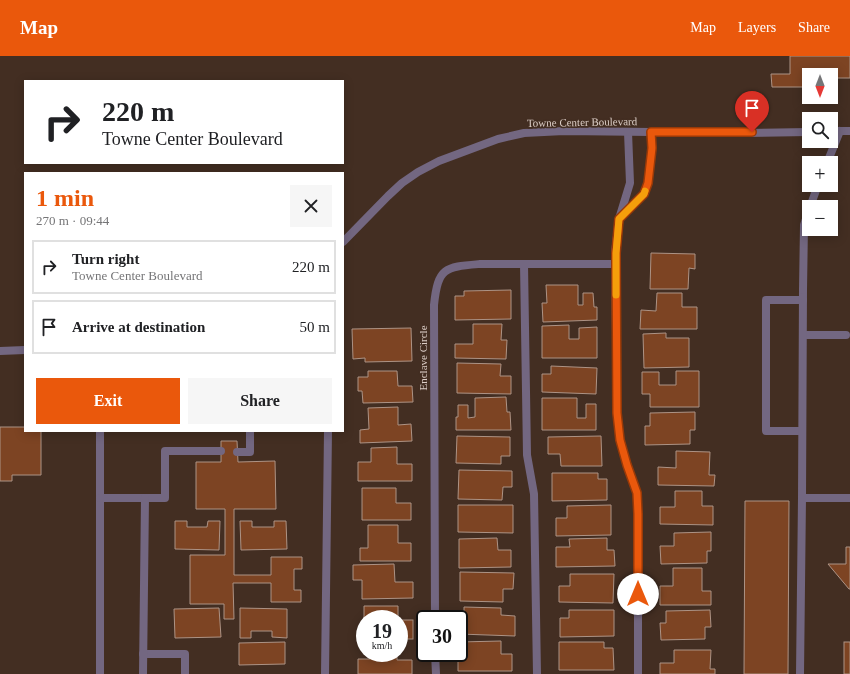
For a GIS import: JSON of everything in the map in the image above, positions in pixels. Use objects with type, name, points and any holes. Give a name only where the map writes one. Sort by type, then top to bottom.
[{"type":"street","name":"Towne Center Boulevard","points":[[344,241],[388,196],[402,183],[418,172],[439,161],[498,139],[524,134],[564,131],[802,132]]},
{"type":"street","points":[[830,156],[840,131],[850,131]]},
{"type":"street","points":[[628,132],[630,183],[619,219],[616,253],[617,413],[620,440],[637,493],[638,674]]},
{"type":"street","points":[[619,219],[644,194],[648,183],[652,148],[651,132]]},
{"type":"street","points":[[628,188],[644,194]]},
{"type":"street","points":[[800,674],[804,236]]},
{"type":"street","name":"Enclave Circle","points":[[435,610],[434,305],[435,289],[438,281],[444,271],[450,268],[480,264],[616,264]]},
{"type":"street","points":[[524,264],[526,455],[534,494],[537,674]]},
{"type":"street","points":[[802,431],[766,431],[766,300],[803,300]]},
{"type":"street","points":[[803,335],[846,335]]},
{"type":"street","points":[[0,351],[24,350]]},
{"type":"street","points":[[100,432],[100,674]]},
{"type":"street","points":[[237,452],[250,452],[250,432]]},
{"type":"street","points":[[325,674],[328,432]]},
{"type":"street","points":[[100,498],[165,498],[165,451],[221,452]]},
{"type":"street","points":[[143,674],[145,498]]},
{"type":"street","points":[[802,498],[850,498]]},
{"type":"street","points":[[143,654],[185,654],[185,674]]},
{"type":"street","points":[[435,662],[436,674]]},
{"type":"building","points":[[790,56],[850,56],[850,78],[838,78],[838,68],[802,68],[802,87],[772,87],[771,74],[790,74]]},
{"type":"building","points":[[651,253],[695,254],[695,269],[689,268],[688,289],[650,289]]},
{"type":"building","points":[[546,285],[578,285],[578,305],[583,305],[583,293],[593,293],[594,307],[597,307],[597,320],[543,322],[542,303],[547,303]]},
{"type":"building","points":[[511,290],[511,319],[455,320],[455,296],[464,296],[464,291]]},
{"type":"building","points":[[657,293],[682,293],[682,307],[697,307],[697,329],[640,329],[641,310],[656,311]]},
{"type":"building","points":[[473,324],[502,324],[501,340],[507,340],[506,359],[455,358],[455,344],[473,344]]},
{"type":"building","points":[[569,325],[569,339],[579,339],[579,328],[597,327],[597,358],[542,358],[542,326]]},
{"type":"building","points":[[411,328],[412,361],[365,362],[365,358],[353,359],[352,329]]},
{"type":"building","points":[[666,333],[666,338],[689,338],[689,367],[644,368],[643,334]]},
{"type":"building","points":[[457,363],[501,364],[500,376],[511,376],[511,394],[457,393]]},
{"type":"building","points":[[551,366],[597,368],[596,394],[542,392],[542,374],[551,374]]},
{"type":"building","points":[[368,371],[397,371],[398,386],[412,386],[413,402],[363,403],[362,391],[358,391],[358,377],[368,377]]},
{"type":"building","points":[[676,371],[699,371],[699,407],[650,407],[650,394],[642,394],[642,372],[659,372],[659,385],[676,385]]},
{"type":"building","points":[[506,397],[507,412],[510,412],[511,430],[456,430],[458,405],[468,405],[468,418],[475,417],[475,398]]},
{"type":"building","points":[[542,398],[577,398],[577,418],[586,418],[586,404],[596,404],[596,430],[542,430]]},
{"type":"building","points":[[398,407],[398,425],[411,424],[412,441],[360,443],[360,430],[369,429],[368,408]]},
{"type":"building","points":[[695,412],[695,430],[690,430],[690,444],[645,445],[645,426],[650,426],[650,413]]},
{"type":"building","points":[[0,427],[24,427],[24,432],[41,432],[41,475],[12,475],[12,481],[0,481]]},
{"type":"building","points":[[457,436],[510,437],[510,456],[501,456],[501,464],[456,463]]},
{"type":"building","points":[[601,436],[602,466],[561,466],[560,454],[548,454],[548,437]]},
{"type":"building","points":[[221,441],[237,441],[238,462],[275,461],[276,509],[234,509],[234,575],[271,575],[271,557],[302,557],[302,569],[294,569],[294,590],[301,590],[301,602],[271,602],[271,583],[233,583],[234,619],[224,619],[224,604],[190,604],[190,555],[225,555],[225,509],[196,509],[196,462],[221,462]]},
{"type":"building","points":[[397,447],[397,464],[412,464],[412,481],[358,481],[358,462],[371,462],[371,448]]},
{"type":"building","points":[[676,451],[710,452],[709,475],[715,475],[714,486],[658,485],[658,467],[676,468]]},
{"type":"building","points":[[459,470],[512,471],[512,487],[503,487],[502,500],[458,499]]},
{"type":"building","points":[[552,473],[598,473],[598,479],[607,479],[607,500],[552,501]]},
{"type":"building","points":[[362,488],[396,488],[396,503],[411,503],[411,520],[362,520]]},
{"type":"building","points":[[675,491],[702,491],[702,506],[713,506],[713,525],[660,524],[660,507],[675,507]]},
{"type":"building","points":[[745,501],[789,501],[788,674],[744,674]]},
{"type":"building","points":[[458,505],[513,505],[513,533],[458,532]]},
{"type":"building","points":[[611,505],[611,535],[556,536],[556,518],[567,518],[567,506]]},
{"type":"building","points":[[175,521],[187,521],[187,527],[207,527],[208,521],[220,521],[219,550],[175,549]]},
{"type":"building","points":[[240,521],[252,521],[252,527],[274,527],[274,521],[286,521],[287,549],[241,550]]},
{"type":"building","points":[[368,525],[398,525],[398,543],[411,543],[411,561],[360,561],[360,548],[368,548]]},
{"type":"building","points":[[711,532],[711,551],[707,551],[707,563],[661,564],[660,546],[674,546],[674,533]]},
{"type":"building","points":[[497,538],[498,550],[511,550],[511,567],[459,568],[459,539]]},
{"type":"building","points":[[607,538],[607,550],[614,550],[615,566],[556,567],[556,547],[570,547],[569,539]]},
{"type":"building","points":[[846,547],[850,547],[850,589],[828,564],[846,564]]},
{"type":"building","points":[[394,564],[395,582],[413,582],[413,598],[362,599],[362,580],[353,580],[353,565]]},
{"type":"building","points":[[673,568],[702,568],[702,591],[711,591],[711,605],[660,605],[660,586],[673,586]]},
{"type":"building","points":[[460,572],[514,573],[513,589],[503,589],[503,602],[460,601]]},
{"type":"building","points":[[570,574],[614,574],[613,603],[559,602],[559,586],[570,586]]},
{"type":"building","points":[[364,606],[398,606],[398,610],[364,610]]},
{"type":"building","points":[[464,607],[501,608],[501,615],[515,616],[515,636],[468,634],[468,610],[464,610]]},
{"type":"building","points":[[219,608],[221,637],[175,638],[174,609]]},
{"type":"building","points":[[240,608],[287,609],[287,638],[272,637],[272,631],[251,631],[251,638],[240,638]]},
{"type":"building","points":[[569,610],[614,610],[614,636],[560,637],[560,618],[569,618]]},
{"type":"building","points":[[710,610],[711,627],[705,627],[705,639],[661,640],[660,623],[666,623],[666,611]]},
{"type":"building","points":[[408,620],[413,620],[413,639],[408,639]]},
{"type":"building","points":[[501,641],[501,654],[512,654],[512,671],[458,671],[458,662],[468,662],[468,642]]},
{"type":"building","points":[[285,642],[285,664],[239,665],[239,643]]},
{"type":"building","points":[[559,642],[604,642],[604,648],[613,648],[614,670],[559,670]]},
{"type":"building","points":[[844,642],[850,642],[850,674],[844,674]]},
{"type":"building","points":[[674,650],[711,650],[710,669],[715,669],[715,674],[660,674],[660,663],[674,663]]},
{"type":"building","points":[[408,660],[412,660],[412,674],[358,674],[358,662],[408,662]]},
{"type":"slow traffic","points":[[616,295],[616,253],[619,219],[644,194],[645,191]]},
{"type":"route","points":[[638,594],[637,493],[620,440],[617,413],[616,253],[619,219],[644,194],[648,183],[652,148],[651,132],[752,132]]}]
